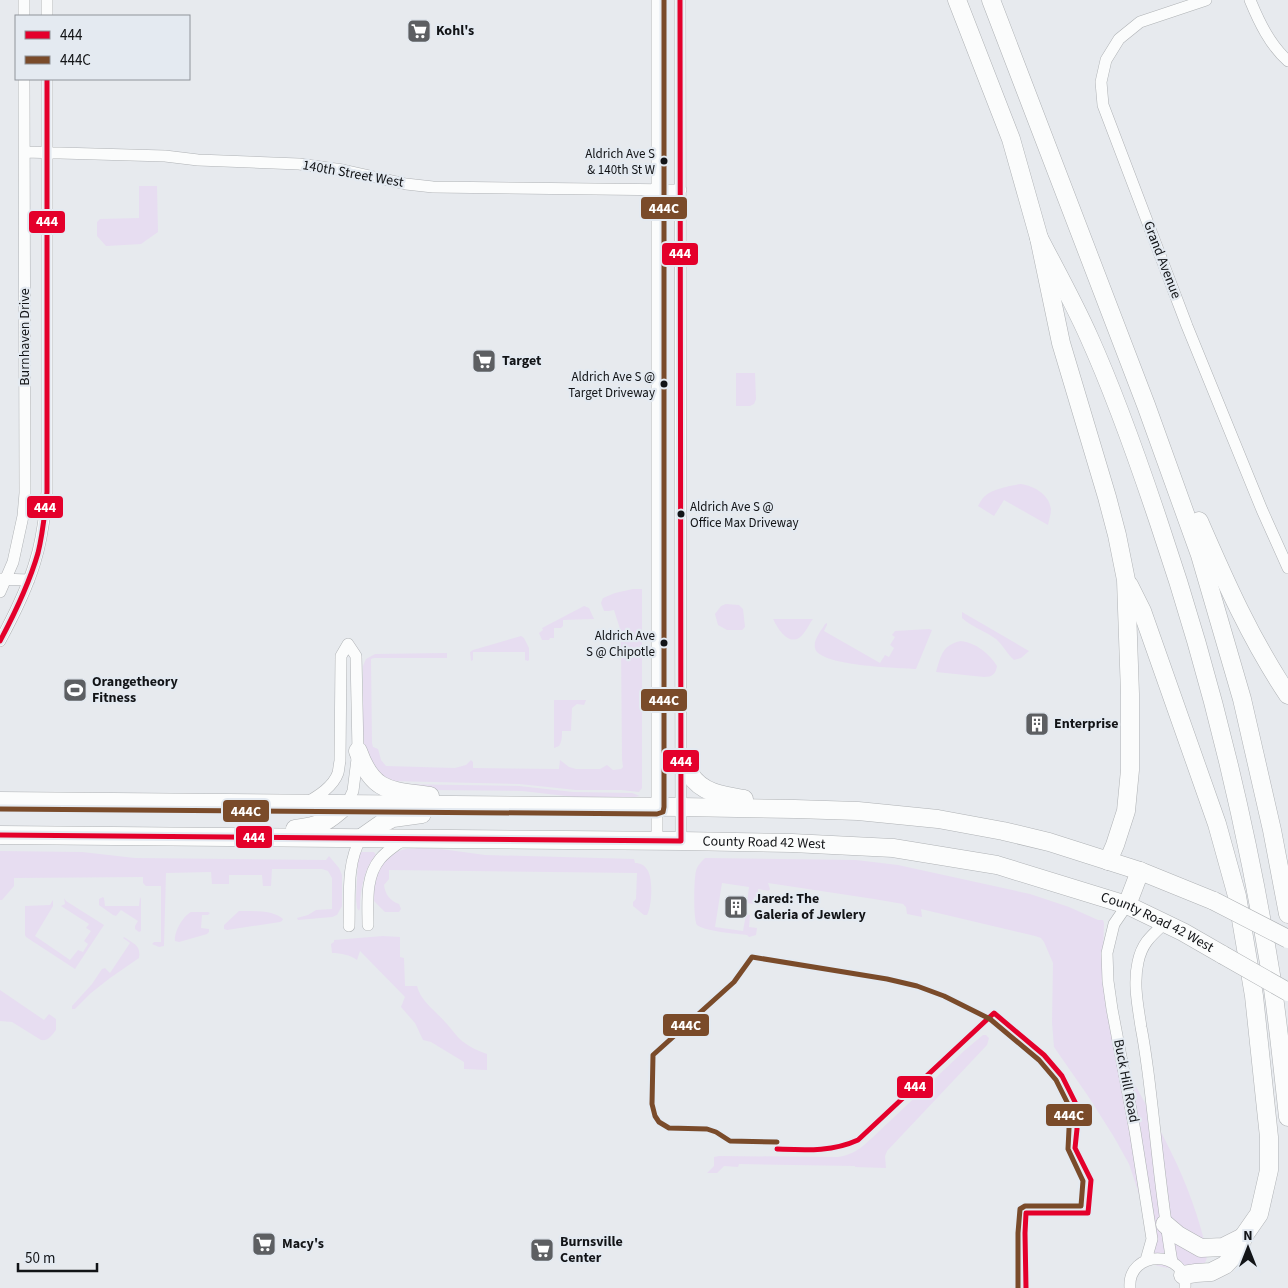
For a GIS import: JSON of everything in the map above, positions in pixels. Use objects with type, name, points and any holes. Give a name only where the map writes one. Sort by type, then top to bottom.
[{"type":"highway","points":[[957,0],[1011,139],[1039,238],[1061,342],[1107,497],[1126,580],[1130,694],[1130,770],[1126,811],[1108,861]]},
{"type":"highway","points":[[991,0],[1146,404],[1200,555],[1242,699],[1272,830],[1288,914]]},
{"type":"highway","points":[[1039,238],[1089,335],[1132,441],[1180,585],[1211,694],[1233,781],[1254,878],[1271,976],[1288,1117]]},
{"type":"highway","points":[[1146,404],[1235,602],[1260,649],[1288,695]]},
{"type":"highway","points":[[1126,580],[1142,611],[1216,824],[1237,896],[1254,996],[1269,1138],[1269,1170],[1259,1214],[1243,1237],[1240,1249],[1225,1265],[1211,1272],[1180,1275]]},
{"type":"highway","points":[[1260,649],[1288,683]]},
{"type":"highway","points":[[358,750],[368,773],[383,787],[497,806]]},
{"type":"highway","points":[[681,756],[695,780],[708,790],[722,796],[858,812],[938,819],[1049,842],[1140,871],[1214,901],[1288,939]]},
{"type":"highway","points":[[0,801],[681,807],[858,812]]},
{"type":"highway","points":[[220,836],[311,827],[335,816],[347,804]]},
{"type":"highway","points":[[360,838],[393,818],[497,806]]},
{"type":"highway","name":"County Road 42 West","points":[[0,834],[657,840],[856,845],[902,849],[997,865],[1127,904],[1183,932],[1288,992]]},
{"type":"highway","points":[[1127,904],[1140,871]]},
{"type":"highway","points":[[1165,1224],[1178,1235],[1201,1248],[1223,1246],[1243,1237]]},
{"type":"street","points":[[24,0],[24,15]]},
{"type":"street","points":[[47,0],[47,15]]},
{"type":"street","points":[[657,0],[657,840]]},
{"type":"street","points":[[680,0],[681,841]]},
{"type":"street","name":"Grand Avenue","points":[[1206,0],[1140,22],[1119,39],[1106,60],[1101,82],[1103,104],[1187,326],[1262,510],[1288,568]]},
{"type":"street","points":[[1250,0],[1260,23],[1281,55],[1288,61]]},
{"type":"street","name":"Burnhaven Drive","points":[[0,592],[2,579],[13,562],[23,516],[25,493],[24,80]]},
{"type":"street","name":"Burnhaven Drive","points":[[0,640],[15,614],[29,580],[36,559],[45,516],[47,492],[47,80]]},
{"type":"street","name":"140th Street West","points":[[25,152],[165,156],[198,160],[299,164],[343,170],[406,184],[433,187],[681,190]]},
{"type":"street","points":[[2,579],[29,580]]},
{"type":"street","points":[[306,804],[322,794],[338,774],[340,761],[341,656],[348,644],[356,656],[358,750],[353,791],[347,804]]},
{"type":"street","points":[[349,926],[350,866],[360,838]]},
{"type":"street","points":[[368,925],[369,888],[372,873],[380,858],[406,838]]},
{"type":"street","name":"Buck Hill Road","points":[[1127,904],[1114,924],[1107,953],[1108,981],[1134,1121],[1152,1239],[1146,1260]]},
{"type":"street","name":"Buck Hill Road","points":[[1165,923],[1141,949],[1137,965],[1136,987],[1152,1103],[1165,1224],[1180,1275]]},
{"type":"street","points":[[1130,1288],[1132,1274],[1146,1260],[1164,1258],[1180,1275]]},
{"type":"shaded area","points":[[139,186],[157,186],[158,232],[141,244],[106,246],[97,236],[97,222],[100,219],[139,218]]},
{"type":"shaded area","points":[[736,373],[755,373],[756,399],[754,404],[750,406],[736,406]]},
{"type":"shaded area","points":[[1021,484],[1036,489],[1047,499],[1051,509],[1048,525],[1004,500],[994,516],[978,506],[984,497],[992,491]]},
{"type":"shaded area","points":[[633,589],[642,589],[642,788],[639,792],[576,790],[519,784],[391,781],[380,777],[363,745],[363,666],[366,659],[375,654],[447,653],[447,658],[371,659],[372,743],[373,747],[378,749],[381,760],[386,766],[455,768],[466,765],[471,760],[473,768],[559,769],[560,760],[569,767],[576,769],[600,769],[607,765],[613,770],[621,769],[623,767],[620,629],[614,610],[604,611],[601,603],[603,598]]},
{"type":"shaded area","points":[[726,604],[739,605],[743,609],[745,627],[742,630],[727,630],[718,625],[715,614],[721,606]]},
{"type":"shaded area","points":[[584,606],[589,608],[594,619],[563,620],[561,628],[554,628],[554,638],[542,640],[539,633],[543,630],[542,628]]},
{"type":"shaded area","points":[[962,612],[1029,651],[1021,658],[1014,660],[996,639],[962,618]]},
{"type":"shaded area","points":[[773,619],[813,619],[803,634],[795,640],[783,634]]},
{"type":"shaded area","points":[[827,623],[824,631],[880,663],[885,655],[889,657],[894,648],[890,645],[895,637],[892,635],[895,631],[932,630],[916,669],[893,668],[844,662],[830,659],[820,654],[815,648],[815,642]]},
{"type":"shaded area","points":[[521,636],[529,648],[528,661],[525,660],[525,652],[473,652],[473,660],[471,661],[470,652],[473,650]]},
{"type":"shaded area","points":[[961,641],[982,649],[997,666],[996,671],[984,677],[936,672],[941,656],[946,648]]},
{"type":"shaded area","points":[[554,700],[586,700],[584,705],[577,704],[572,708],[571,731],[562,731],[560,744],[554,748]]},
{"type":"shaded area","points":[[392,784],[519,786],[573,792],[632,793],[640,796],[629,798],[575,797],[522,791],[432,790]]},
{"type":"shaded area","points":[[418,848],[485,855],[634,859],[635,863],[645,867],[650,875],[649,911],[647,915],[644,915],[633,906],[633,902],[636,899],[637,873],[389,870],[389,879],[384,885],[388,897],[399,904],[401,909],[399,912],[385,912],[374,901],[375,877],[377,873],[382,864],[393,854],[404,849]]},
{"type":"shaded area","points":[[0,851],[82,852],[135,858],[326,860],[329,856],[342,875],[342,906],[337,915],[332,917],[298,920],[297,918],[308,915],[316,910],[332,909],[332,878],[328,871],[322,869],[272,869],[271,886],[263,886],[262,875],[229,875],[229,884],[212,884],[211,872],[166,873],[164,946],[159,947],[152,944],[154,942],[161,942],[161,886],[146,886],[143,883],[143,877],[14,878],[14,886],[0,900]]},
{"type":"shaded area","points":[[361,852],[374,852],[376,855],[368,867],[363,880],[359,911],[356,899],[358,859]]},
{"type":"shaded area","points":[[705,858],[856,860],[898,865],[1030,894],[1069,907],[1098,920],[1103,920],[1104,994],[1113,1036],[1125,1066],[1164,1138],[1187,1189],[1207,1252],[1204,1264],[1189,1268],[1175,1268],[1158,1266],[1152,1262],[1139,1194],[1129,1164],[1088,1096],[1054,1047],[1052,1022],[1053,963],[1041,938],[921,909],[922,917],[907,914],[906,907],[903,904],[768,883],[769,891],[758,889],[758,898],[754,897],[754,904],[747,903],[749,887],[722,883],[715,927],[743,931],[746,914],[750,915],[749,927],[757,928],[756,935],[749,937],[747,935],[706,929],[697,925],[694,899],[696,871]]},
{"type":"shaded area","points":[[103,897],[105,906],[139,906],[140,897],[141,931],[139,932],[135,929],[138,921],[121,910],[116,916],[99,905],[99,899]]},
{"type":"shaded area","points":[[64,898],[104,925],[75,969],[25,935],[25,906],[50,905],[53,900],[53,906],[35,936],[70,960],[78,950],[83,952],[88,944],[84,941],[91,931],[86,928],[89,924],[61,906],[65,904]]},
{"type":"shaded area","points":[[239,911],[274,914],[283,919],[280,922],[224,929],[224,925]]},
{"type":"shaded area","points":[[191,912],[210,913],[202,915],[201,928],[209,929],[209,932],[179,942],[175,941],[180,925]]},
{"type":"shaded area","points":[[383,936],[400,937],[400,957],[404,958],[405,986],[417,986],[425,1002],[460,1039],[471,1047],[487,1054],[487,1070],[464,1069],[464,1062],[431,1042],[423,1040],[415,1023],[401,1007],[405,997],[360,951],[357,960],[339,953],[332,953],[331,944],[334,940]]},
{"type":"shaded area","points":[[124,937],[138,947],[139,958],[91,993],[75,1009],[72,1009],[72,1006],[92,984],[102,969],[105,968],[110,973],[130,943]]},
{"type":"shaded area","points":[[0,990],[44,1020],[49,1014],[56,1019],[56,1030],[48,1039],[41,1040],[12,1022],[0,1021]]},
{"type":"shaded area","points":[[983,1035],[989,1038],[987,1045],[887,1151],[885,1156],[886,1168],[739,1164],[738,1167],[724,1166],[717,1173],[707,1173],[714,1166],[714,1157],[719,1156],[838,1157],[852,1153],[872,1138]]},
{"type":"transit line","name":"444C","points":[[0,809],[657,814],[663,812],[664,0]]},
{"type":"transit line","name":"444","points":[[0,835],[681,841],[680,0]]},
{"type":"transit line","name":"444","points":[[0,641],[21,598],[38,553],[47,492],[47,80]]},
{"type":"transit line","name":"444C","points":[[777,1142],[730,1141],[716,1132],[707,1129],[669,1128],[659,1122],[655,1116],[652,1104],[653,1055],[734,982],[752,957],[887,979],[917,986],[944,996],[990,1019],[1039,1060],[1056,1080],[1069,1106],[1068,1149],[1083,1181],[1081,1206],[1025,1206],[1020,1209],[1018,1288]]},
{"type":"transit line","name":"444","points":[[777,1149],[808,1150],[838,1147],[858,1140],[994,1013],[1044,1055],[1062,1076],[1076,1104],[1077,1129],[1075,1148],[1091,1180],[1088,1213],[1026,1213],[1026,1288]]},
{"type":"place","name":"Kohl's","points":[[419,31]]},
{"type":"place","name":"Aldrich Ave S & 140th St W","points":[[664,161]]},
{"type":"place","name":"Target","points":[[484,361]]},
{"type":"place","name":"Aldrich Ave S @ Target Driveway","points":[[664,384]]},
{"type":"place","name":"Aldrich Ave S @ Office Max Driveway","points":[[681,514]]},
{"type":"place","name":"Aldrich Ave S @ Chipotle","points":[[664,643]]},
{"type":"place","name":"Orangetheory Fitness","points":[[75,690]]},
{"type":"place","name":"Enterprise","points":[[1037,724]]},
{"type":"place","name":"Jared: The Galeria of Jewlery","points":[[736,907]]},
{"type":"place","name":"Macy's","points":[[264,1244]]},
{"type":"place","name":"Burnsville Center","points":[[542,1250]]}]
